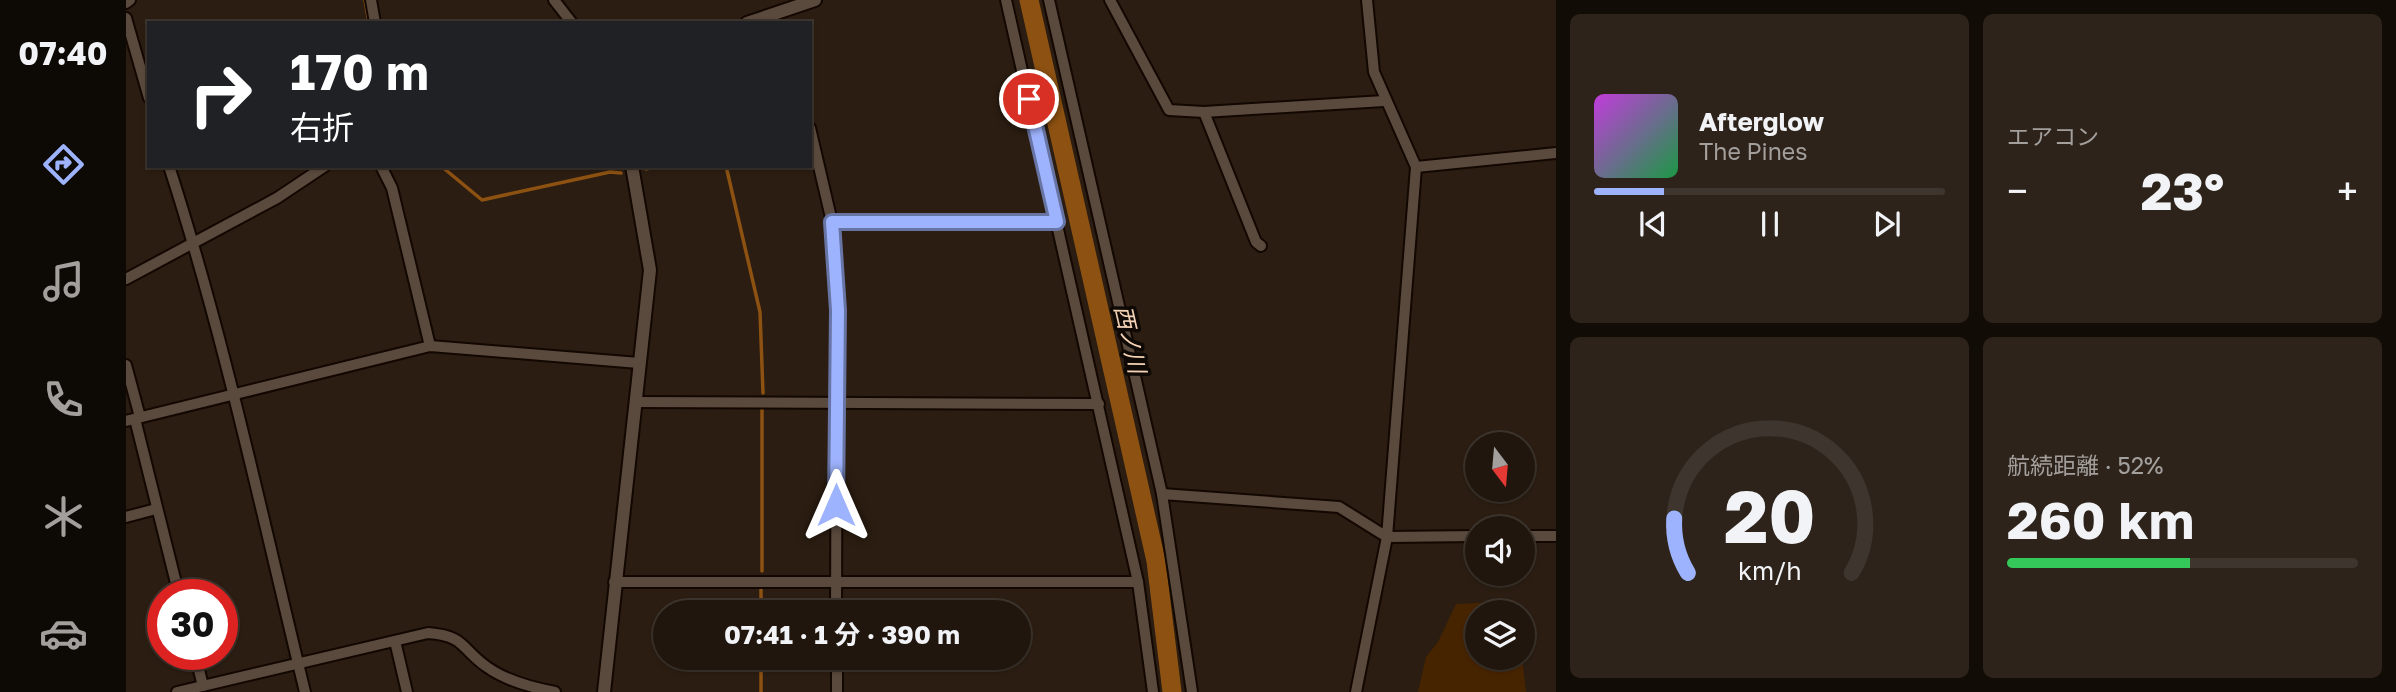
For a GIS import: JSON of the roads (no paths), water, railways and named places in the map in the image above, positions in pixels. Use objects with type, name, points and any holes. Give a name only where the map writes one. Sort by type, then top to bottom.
[{"type":"street","points":[[126,4],[130,0]]},
{"type":"street","points":[[371,0],[375,21]]},
{"type":"street","points":[[554,0],[570,21]]},
{"type":"street","points":[[760,21],[785,17],[815,0]]},
{"type":"street","points":[[1006,0],[1138,582],[1153,692]]},
{"type":"street","points":[[1049,0],[1162,494],[1192,692]]},
{"type":"street","points":[[1110,0],[1169,110],[1204,112],[1384,101]]},
{"type":"street","points":[[1356,692],[1387,537],[1416,167],[1403,134],[1384,101],[1374,72],[1367,0]]},
{"type":"street","points":[[126,18],[147,91]]},
{"type":"street","points":[[1204,112],[1256,242],[1261,246]]},
{"type":"street","points":[[812,137],[832,222],[838,310],[836,600]]},
{"type":"street","points":[[1416,167],[1556,153]]},
{"type":"street","points":[[170,168],[193,241],[234,393],[305,692]]},
{"type":"street","points":[[126,278],[277,198],[322,168]]},
{"type":"street","points":[[382,168],[392,188],[430,346]]},
{"type":"street","points":[[604,692],[650,263],[632,168]]},
{"type":"street","points":[[832,222],[1057,222]]},
{"type":"street","points":[[134,419],[430,346],[639,363]]},
{"type":"street","points":[[126,365],[134,419],[175,579]]},
{"type":"street","points":[[635,402],[1099,404]]},
{"type":"street","points":[[1162,494],[1339,507],[1387,537],[1465,536]]},
{"type":"street","points":[[126,517],[156,509]]},
{"type":"street","points":[[1535,536],[1556,536]]},
{"type":"street","points":[[614,582],[1138,582]]},
{"type":"street","points":[[177,692],[428,634],[453,635],[488,668],[537,688],[555,692]]},
{"type":"street","points":[[395,641],[407,692]]},
{"type":"street","points":[[198,670],[203,686]]},
{"type":"street","points":[[837,670],[837,692]]},
{"type":"waterway","points":[[365,0],[369,21]]},
{"type":"waterway","name":"西ノ川","points":[[1029,0],[1156,561],[1172,692]]},
{"type":"waterway","points":[[443,168],[482,200],[610,172],[621,173]]},
{"type":"waterway","points":[[646,169],[651,168]]},
{"type":"waterway","points":[[726,168],[760,312],[763,393]]},
{"type":"waterway","points":[[762,408],[762,571]]},
{"type":"waterway","points":[[761,589],[761,600]]},
{"type":"waterway","points":[[761,670],[761,692]]}]
